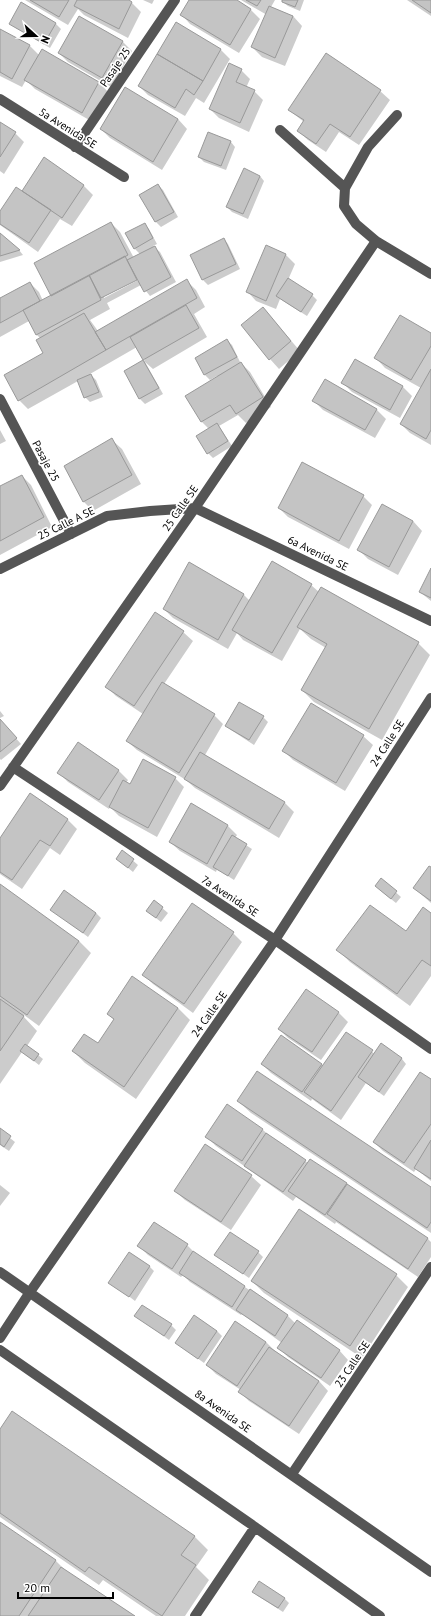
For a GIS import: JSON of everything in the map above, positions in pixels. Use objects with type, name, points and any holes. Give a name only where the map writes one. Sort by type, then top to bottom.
[{"type":"street","name":"Pasaje 25","points":[[75,147],[175,0]]},
{"type":"street","name":"5a Avenida SE","points":[[0,99],[124,177]]},
{"type":"street","points":[[397,115],[368,147],[345,188],[344,206],[356,224],[376,241],[431,274]]},
{"type":"street","points":[[280,130],[345,188]]},
{"type":"street","name":"25 Calle SE","points":[[0,786],[195,508],[376,241]]},
{"type":"street","name":"Pasaje 25","points":[[0,399],[71,534]]},
{"type":"street","name":"25 Calle A SE","points":[[0,569],[107,516],[195,508]]},
{"type":"street","name":"6a Avenida SE","points":[[195,508],[431,621]]},
{"type":"street","name":"24 Calle SE","points":[[0,1338],[30,1292],[275,940],[431,698]]},
{"type":"street","name":"7a Avenida SE","points":[[13,767],[275,940],[431,1049]]},
{"type":"street","name":"23 Calle SE","points":[[292,1474],[431,1267]]},
{"type":"street","name":"8a Avenida SE","points":[[0,1272],[431,1572]]},
{"type":"street","points":[[0,1350],[255,1527],[380,1616]]},
{"type":"street","points":[[195,1616],[255,1527]]},
{"type":"building","points":[[30,0],[69,0],[59,17]]},
{"type":"building","points":[[77,0],[129,0],[132,2],[119,29],[74,6]]},
{"type":"building","points":[[189,0],[237,0],[251,9],[230,45],[180,15]]},
{"type":"building","points":[[246,0],[261,0],[257,6]]},
{"type":"building","points":[[282,0],[298,0],[295,7],[282,2]]},
{"type":"building","points":[[412,0],[431,0],[431,13]]},
{"type":"building","points":[[21,2],[56,23],[44,44],[9,24]]},
{"type":"building","points":[[269,6],[293,16],[275,58],[251,47]]},
{"type":"building","points":[[79,16],[123,41],[102,78],[58,53]]},
{"type":"building","points":[[176,22],[221,49],[203,81],[157,54]]},
{"type":"building","points":[[0,29],[30,45],[12,79],[0,72]]},
{"type":"building","points":[[42,49],[99,82],[82,113],[24,80]]},
{"type":"building","points":[[326,53],[381,90],[350,137],[330,124],[316,144],[297,131],[304,120],[288,110]]},
{"type":"building","points":[[157,54],[203,81],[194,95],[186,89],[175,108],[138,86]]},
{"type":"building","points":[[229,63],[242,69],[236,82],[255,90],[240,123],[209,109]]},
{"type":"building","points":[[125,87],[178,119],[153,162],[100,129]]},
{"type":"building","points":[[0,122],[16,132],[0,157]]},
{"type":"building","points":[[208,132],[231,141],[221,166],[198,157]]},
{"type":"building","points":[[44,157],[84,185],[62,218],[22,191]]},
{"type":"building","points":[[244,168],[260,176],[243,214],[226,207]]},
{"type":"building","points":[[158,184],[174,212],[155,222],[139,195]]},
{"type":"building","points":[[16,187],[51,210],[29,243],[0,224],[0,211]]},
{"type":"building","points":[[111,222],[128,255],[51,296],[34,263]]},
{"type":"building","points":[[145,223],[153,238],[134,249],[125,233]]},
{"type":"building","points":[[0,233],[20,250],[0,256]]},
{"type":"building","points":[[224,238],[236,264],[202,280],[190,255]]},
{"type":"building","points":[[266,245],[286,254],[266,301],[246,292]]},
{"type":"building","points":[[155,246],[171,277],[144,292],[127,260]]},
{"type":"building","points":[[125,256],[137,280],[101,298],[89,275]]},
{"type":"building","points":[[89,275],[101,300],[36,335],[23,310]]},
{"type":"building","points":[[288,278],[313,294],[301,312],[276,296]]},
{"type":"building","points":[[187,279],[197,298],[106,350],[95,332]]},
{"type":"building","points":[[30,282],[40,301],[0,323],[0,298]]},
{"type":"building","points":[[186,305],[199,328],[143,360],[130,337]]},
{"type":"building","points":[[263,307],[291,341],[269,360],[241,325]]},
{"type":"building","points":[[84,313],[106,350],[18,401],[4,375],[43,353],[36,340]]},
{"type":"building","points":[[400,315],[431,333],[431,346],[411,380],[374,358]]},
{"type":"building","points":[[227,339],[237,357],[204,375],[195,358]]},
{"type":"building","points":[[355,359],[403,386],[390,410],[341,383]]},
{"type":"building","points":[[143,360],[159,388],[139,399],[124,371]]},
{"type":"building","points":[[241,362],[263,397],[236,414],[230,405],[201,422],[185,396]]},
{"type":"building","points":[[431,369],[431,430],[426,439],[400,424]]},
{"type":"building","points":[[91,374],[99,392],[84,398],[77,380]]},
{"type":"building","points":[[325,379],[377,409],[365,430],[312,401]]},
{"type":"building","points":[[217,423],[228,441],[207,454],[196,436]]},
{"type":"building","points":[[112,438],[132,475],[83,502],[64,466]]},
{"type":"building","points":[[302,462],[364,495],[339,541],[278,508]]},
{"type":"building","points":[[22,475],[44,517],[0,541],[0,486]]},
{"type":"building","points":[[382,504],[413,521],[389,567],[357,550]]},
{"type":"building","points":[[272,561],[312,584],[272,653],[232,630]]},
{"type":"building","points":[[189,562],[244,594],[218,640],[163,609]]},
{"type":"building","points":[[431,568],[431,598],[419,592]]},
{"type":"building","points":[[321,587],[419,642],[369,729],[301,690],[327,644],[297,627]]},
{"type":"building","points":[[155,612],[184,631],[134,706],[105,687]]},
{"type":"building","points":[[162,682],[215,714],[179,773],[126,741]]},
{"type":"building","points":[[239,702],[264,716],[249,740],[225,726]]},
{"type":"building","points":[[311,703],[364,735],[336,783],[282,751]]},
{"type":"building","points":[[0,719],[17,738],[0,752]]},
{"type":"building","points":[[78,742],[119,770],[99,800],[57,773]]},
{"type":"building","points":[[200,752],[285,802],[269,829],[184,779]]},
{"type":"building","points":[[143,759],[176,777],[148,828],[109,807],[123,780],[130,784]]},
{"type":"building","points":[[30,793],[68,819],[50,846],[40,840],[12,880],[0,872],[0,838]]},
{"type":"building","points":[[191,803],[228,825],[207,864],[169,842]]},
{"type":"building","points":[[232,835],[247,844],[228,876],[213,867]]},
{"type":"building","points":[[122,850],[134,859],[128,868],[116,859]]},
{"type":"building","points":[[429,866],[431,867],[431,901],[413,888]]},
{"type":"building","points":[[381,878],[397,891],[391,899],[375,886]]},
{"type":"building","points":[[0,884],[79,941],[27,1015],[0,996]]},
{"type":"building","points":[[64,890],[96,913],[83,933],[50,910]]},
{"type":"building","points":[[154,900],[163,907],[156,918],[146,911]]},
{"type":"building","points":[[192,903],[234,932],[184,1004],[142,975]]},
{"type":"building","points":[[370,905],[406,931],[423,907],[431,913],[431,966],[422,960],[397,994],[336,950]]},
{"type":"building","points":[[132,976],[178,1008],[124,1087],[72,1051],[84,1034],[98,1043],[114,1019],[107,1014]]},
{"type":"building","points":[[306,989],[339,1012],[312,1052],[278,1029]]},
{"type":"building","points":[[0,999],[24,1016],[0,1051]]},
{"type":"building","points":[[346,1032],[373,1050],[331,1111],[304,1092]]},
{"type":"building","points":[[281,1035],[322,1064],[302,1092],[261,1064]]},
{"type":"building","points":[[381,1043],[402,1058],[379,1092],[358,1077]]},
{"type":"building","points":[[25,1044],[39,1054],[34,1061],[20,1051]]},
{"type":"building","points":[[257,1071],[431,1187],[431,1222],[427,1228],[237,1101]]},
{"type":"building","points":[[420,1072],[431,1079],[431,1124],[404,1163],[373,1142]]},
{"type":"building","points":[[227,1104],[263,1129],[242,1161],[205,1137]]},
{"type":"building","points":[[0,1128],[11,1136],[4,1147],[0,1144]]},
{"type":"building","points":[[266,1133],[306,1160],[283,1192],[244,1166]]},
{"type":"building","points":[[431,1140],[431,1179],[414,1168]]},
{"type":"building","points":[[205,1144],[252,1175],[221,1222],[174,1191]]},
{"type":"building","points":[[310,1159],[347,1183],[325,1215],[288,1191]]},
{"type":"building","points":[[347,1184],[428,1238],[408,1269],[327,1214]]},
{"type":"building","points":[[299,1209],[397,1274],[350,1346],[251,1281]]},
{"type":"building","points":[[154,1222],[188,1244],[172,1269],[137,1246]]},
{"type":"building","points":[[230,1232],[259,1251],[243,1274],[214,1255]]},
{"type":"building","points":[[193,1251],[245,1286],[232,1307],[179,1273]]},
{"type":"building","points":[[129,1252],[150,1266],[129,1297],[108,1283]]},
{"type":"building","points":[[250,1289],[288,1315],[275,1336],[236,1310]]},
{"type":"building","points":[[142,1305],[172,1324],[164,1336],[134,1316]]},
{"type":"building","points":[[194,1315],[217,1331],[198,1359],[175,1343]]},
{"type":"building","points":[[297,1320],[340,1350],[321,1378],[277,1348]]},
{"type":"building","points":[[235,1321],[266,1342],[237,1386],[206,1365]]},
{"type":"building","points":[[269,1347],[319,1381],[289,1426],[238,1392]]},
{"type":"building","points":[[12,1411],[195,1536],[181,1555],[196,1565],[162,1616],[89,1567],[85,1572],[0,1513],[0,1429]]},
{"type":"building","points":[[0,1522],[56,1560],[19,1616],[0,1616]]},
{"type":"building","points":[[61,1567],[135,1616],[28,1616]]},
{"type":"building","points":[[259,1581],[285,1598],[278,1608],[252,1592]]}]
